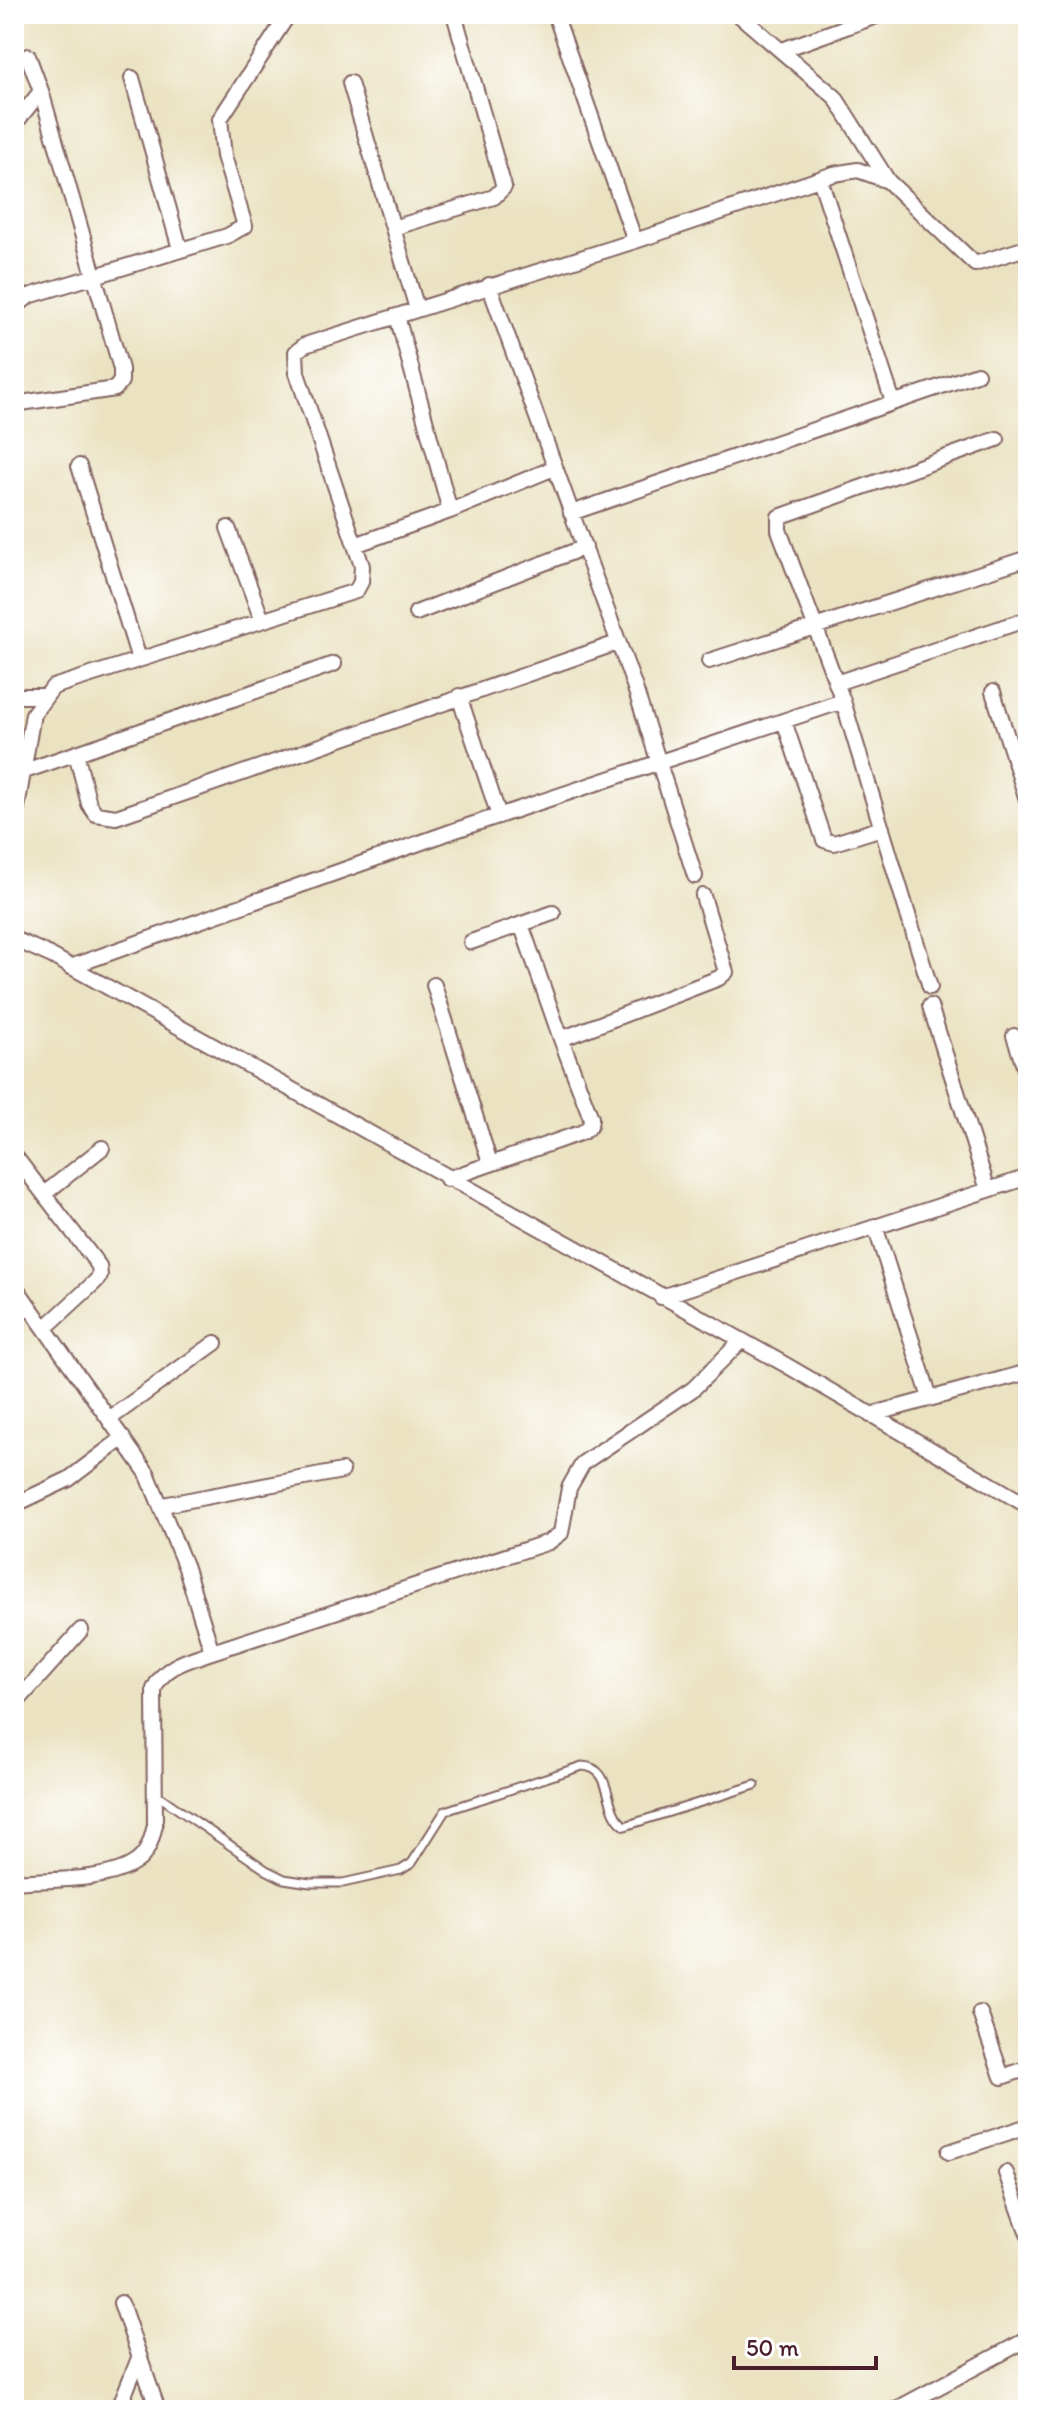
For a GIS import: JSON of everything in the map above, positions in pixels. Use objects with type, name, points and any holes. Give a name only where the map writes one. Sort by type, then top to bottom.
[{"type":"street","points":[[14,308],[29,296],[96,273],[227,236],[245,226],[224,156],[220,119],[286,18],[281,14]]},
{"type":"street","points":[[393,228],[494,197],[504,187],[454,14]]},
{"type":"street","points":[[555,14],[635,241]]},
{"type":"street","points":[[738,14],[835,97],[888,181],[975,264],[1023,249],[1028,251]]},
{"type":"street","points":[[782,50],[882,14]]},
{"type":"street","points":[[14,404],[115,389],[121,381],[121,369],[96,273],[28,56]]},
{"type":"street","points":[[132,78],[180,249]]},
{"type":"street","points":[[350,83],[417,309]]},
{"type":"street","points":[[14,125],[41,91]]},
{"type":"street","points":[[14,825],[33,714],[43,696],[66,682],[356,591],[361,582],[362,566],[297,373],[296,352],[305,345],[820,179],[858,170],[888,181]]},
{"type":"street","points":[[820,179],[893,402]]},
{"type":"street","points":[[489,285],[585,547],[695,876]]},
{"type":"street","points":[[397,316],[450,511]]},
{"type":"street","points":[[571,513],[977,374]]},
{"type":"street","points":[[930,987],[843,701],[779,530],[779,517],[997,439]]},
{"type":"street","points":[[79,466],[139,659]]},
{"type":"street","points":[[355,545],[450,511],[554,468]]},
{"type":"street","points":[[228,528],[262,620]]},
{"type":"street","points":[[416,613],[585,547]]},
{"type":"street","points":[[709,661],[815,624],[1028,558]]},
{"type":"street","points":[[836,683],[1028,619]]},
{"type":"street","points":[[76,753],[89,804],[96,814],[116,817],[617,643]]},
{"type":"street","points":[[22,772],[334,664]]},
{"type":"street","points":[[993,692],[1028,803]]},
{"type":"street","points":[[14,696],[43,696]]},
{"type":"street","points":[[459,696],[499,816]]},
{"type":"street","points":[[70,967],[499,816],[843,701]]},
{"type":"street","points":[[784,721],[824,840],[834,843],[882,828]]},
{"type":"street","points":[[561,1039],[719,978],[726,972],[703,896]]},
{"type":"street","points":[[471,942],[553,913]]},
{"type":"street","points":[[447,1179],[583,1132],[590,1126],[591,1118],[521,924]]},
{"type":"street","points":[[14,939],[70,967],[741,1341],[1028,1506]]},
{"type":"street","points":[[434,985],[490,1163]]},
{"type":"street","points":[[930,1006],[988,1190]]},
{"type":"street","points":[[1014,1036],[1028,1078]]},
{"type":"street","points":[[44,1194],[102,1148]]},
{"type":"street","points":[[14,1155],[95,1258],[100,1276],[45,1328]]},
{"type":"street","points":[[661,1297],[1028,1177]]},
{"type":"street","points":[[875,1226],[930,1398]]},
{"type":"street","points":[[14,1285],[123,1438],[163,1505],[212,1652]]},
{"type":"street","points":[[14,1882],[112,1873],[137,1862],[150,1845],[155,1825],[154,1689],[159,1676],[177,1665],[212,1652],[549,1542],[561,1533],[569,1488],[583,1463],[693,1389],[741,1341]]},
{"type":"street","points":[[109,1419],[215,1343]]},
{"type":"street","points":[[870,1415],[1028,1372]]},
{"type":"street","points":[[14,1505],[61,1484],[123,1438]]},
{"type":"street","points":[[163,1505],[342,1471]]},
{"type":"street","points":[[14,1705],[81,1630]]},
{"type":"street","points":[[980,2013],[1002,2077],[1028,2068]]},
{"type":"street","points":[[949,2152],[1028,2126]]},
{"type":"street","points":[[1006,2173],[1028,2234]]},
{"type":"street","points":[[121,2303],[158,2410]]},
{"type":"street","points":[[895,2410],[919,2404],[1028,2339]]},
{"type":"street","points":[[118,2410],[139,2358]]},
{"type":"lane","points":[[154,1792],[266,1870],[284,1879],[332,1883],[401,1870],[412,1863],[437,1818],[457,1805],[582,1766],[593,1766],[600,1772],[616,1817],[625,1826],[755,1785]]}]
